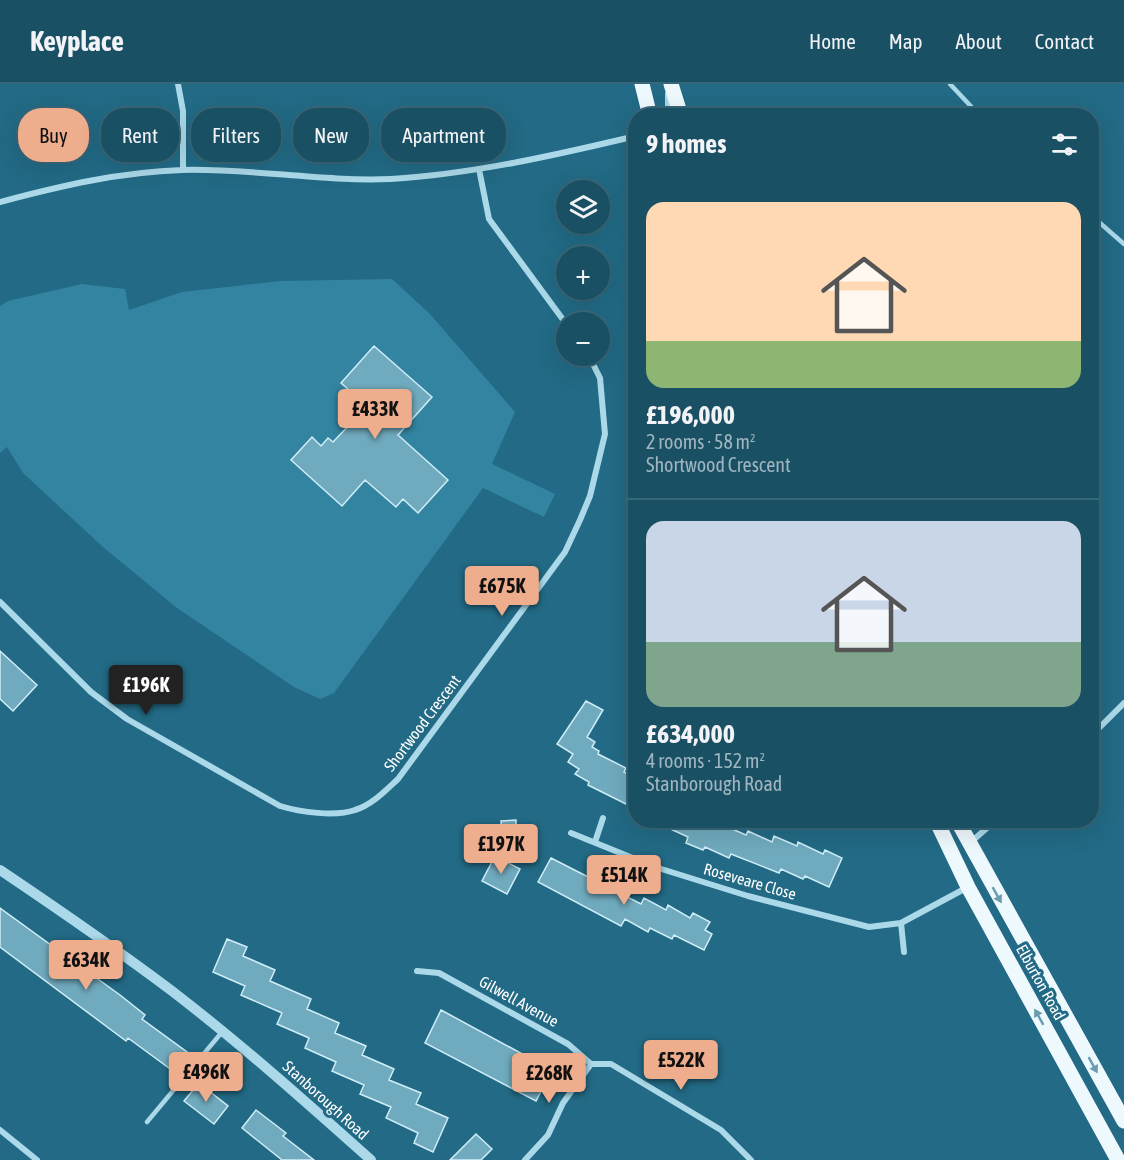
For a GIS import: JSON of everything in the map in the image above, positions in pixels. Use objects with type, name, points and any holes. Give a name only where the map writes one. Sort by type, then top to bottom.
[{"type":"main road","points":[[642,84],[648,108]]},
{"type":"main road","points":[[670,84],[678,108]]},
{"type":"main road","name":"Elburton Road","points":[[940,828],[968,887],[1118,1160]]},
{"type":"main road","name":"Elburton Road","points":[[961,828],[1124,1121]]},
{"type":"street","points":[[178,84],[183,111],[183,170]]},
{"type":"street","points":[[668,108],[670,84]]},
{"type":"street","points":[[0,202],[64,185],[117,176],[183,170],[390,179],[479,169],[628,138]]},
{"type":"street","points":[[479,169],[489,219],[557,312]]},
{"type":"street","name":"Shortwood Crescent","points":[[0,602],[91,692],[127,719],[280,806],[300,813],[355,810],[377,798],[398,779],[565,552],[590,496],[605,434],[600,378],[594,366]]},
{"type":"street","points":[[1099,728],[1124,703]]},
{"type":"street","points":[[595,842],[603,818]]},
{"type":"street","points":[[968,844],[987,828]]},
{"type":"street","name":"Roseveare Close","points":[[571,833],[655,867],[869,927],[901,923],[968,887]]},
{"type":"street","name":"Stanborough Road","points":[[0,870],[98,937],[222,1032],[274,1074],[371,1160]]},
{"type":"street","points":[[901,923],[904,952]]},
{"type":"street","name":"Gilwell Avenue","points":[[417,971],[439,973],[568,1044],[591,1064]]},
{"type":"street","points":[[525,1160],[548,1135],[578,1079],[591,1064],[611,1064],[666,1096],[721,1130],[751,1160]]},
{"type":"street","points":[[0,1130],[37,1160]]},
{"type":"lane","points":[[950,84],[972,108]]},
{"type":"lane","points":[[1099,222],[1124,244]]},
{"type":"lane","points":[[147,1122],[222,1032]]},
{"type":"shaded area","points":[[392,279],[430,314],[515,412],[492,464],[555,494],[544,517],[483,488],[334,693],[320,699],[294,687],[177,608],[103,547],[23,473],[7,447],[0,453],[0,306],[8,301],[82,284],[125,289],[129,310],[182,292],[281,281]]},
{"type":"building","points":[[374,346],[432,397],[398,435],[448,480],[418,513],[403,499],[396,507],[365,480],[342,506],[291,460],[312,437],[321,446],[328,438],[333,442],[356,418],[347,409],[358,398],[341,383]]},
{"type":"building","points":[[0,651],[37,685],[13,711],[0,699]]},
{"type":"building","points":[[586,701],[603,710],[587,737],[595,742],[592,747],[599,751],[598,754],[626,768],[624,772],[628,774],[628,805],[588,785],[589,782],[575,774],[579,769],[568,762],[573,754],[557,744]]},
{"type":"building","points":[[516,820],[516,836],[502,837],[501,821]]},
{"type":"building","points":[[668,828],[730,828],[746,835],[748,831],[772,842],[774,836],[797,846],[798,842],[823,854],[825,850],[842,858],[829,887],[805,876],[803,879],[781,869],[779,873],[731,854],[729,858],[705,847],[703,850],[686,843],[688,837]]},
{"type":"building","points":[[495,856],[520,869],[507,894],[482,881]]},
{"type":"building","points":[[551,858],[641,904],[644,898],[666,910],[668,905],[690,918],[693,913],[710,922],[705,930],[712,934],[704,950],[674,935],[672,939],[650,928],[648,932],[625,919],[621,926],[538,882]]},
{"type":"building","points":[[0,908],[120,995],[145,1015],[142,1019],[187,1052],[173,1071],[128,1038],[126,1041],[0,947]]},
{"type":"building","points":[[227,939],[247,947],[243,956],[275,970],[270,981],[311,999],[307,1009],[339,1023],[335,1033],[366,1046],[362,1055],[394,1069],[389,1080],[421,1093],[416,1104],[448,1118],[433,1152],[414,1143],[418,1133],[386,1118],[391,1107],[360,1094],[364,1085],[332,1071],[336,1062],[305,1048],[309,1038],[277,1024],[282,1013],[241,995],[245,986],[213,972]]},
{"type":"building","points":[[441,1010],[552,1070],[536,1101],[425,1043]]},
{"type":"building","points":[[199,1083],[228,1106],[214,1124],[184,1101]]},
{"type":"building","points":[[256,1110],[286,1133],[283,1136],[314,1160],[282,1160],[242,1128]]},
{"type":"building","points":[[476,1134],[492,1149],[481,1160],[450,1160]]}]
